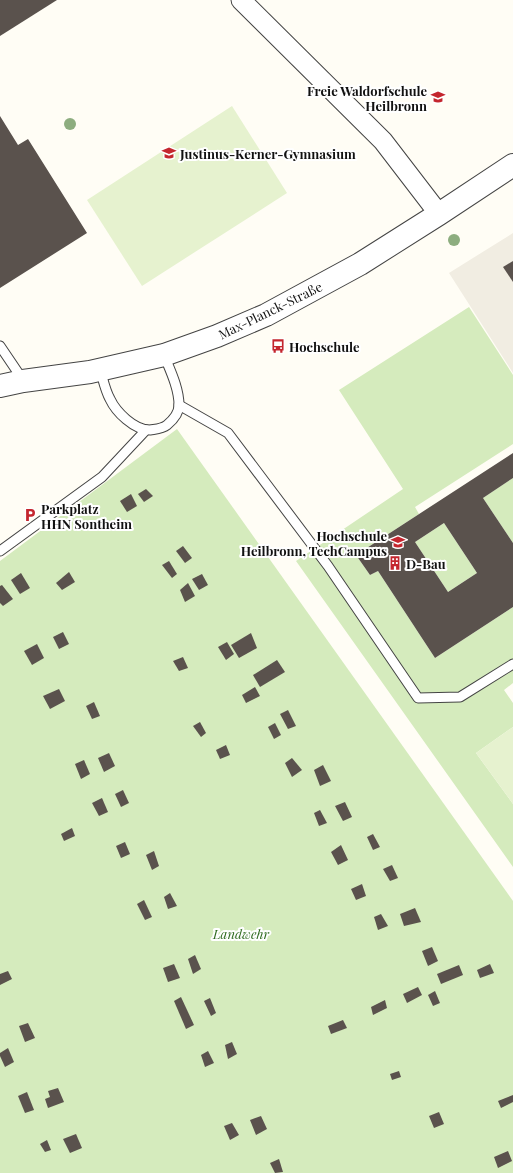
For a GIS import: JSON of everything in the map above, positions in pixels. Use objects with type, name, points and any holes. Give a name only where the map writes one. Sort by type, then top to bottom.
[{"type":"street","points":[[241,0],[383,141],[439,214]]},
{"type":"street","name":"Max-Planck-Straße","points":[[0,386],[23,381],[100,370],[164,355],[217,336],[266,315],[360,264],[513,165]]},
{"type":"lane","points":[[0,346],[23,381]]},
{"type":"lane","points":[[100,370],[110,399],[133,426],[146,430],[164,428],[177,416],[179,405],[178,394],[164,355]]},
{"type":"lane","points":[[179,405],[228,433],[323,560],[418,698],[460,697],[513,664]]},
{"type":"lane","points":[[0,551],[102,477],[146,430]]},
{"type":"green space","points":[[232,106],[287,193],[142,286],[87,200]]},
{"type":"green space","points":[[469,307],[513,375],[513,444],[415,507],[419,514],[356,555],[370,575],[378,571],[435,658],[513,607],[513,683],[504,690],[513,703],[513,727],[476,753],[513,804],[513,867],[296,561],[403,489],[339,390]]},
{"type":"green space","name":"Landwehr","points":[[177,429],[513,901],[513,1173],[0,1173],[0,561]]},
{"type":"green space","points":[[513,478],[513,543],[483,498]]},
{"type":"green space","points":[[444,523],[477,573],[448,592],[415,542]]},
{"type":"green space","points":[[513,727],[513,804],[476,753]]},
{"type":"shaded area","points":[[513,233],[513,261],[504,267],[513,282],[513,373],[449,273]]},
{"type":"building","points":[[0,0],[57,0],[0,36]]},
{"type":"building","points":[[0,116],[18,145],[28,139],[87,233],[0,288]]},
{"type":"building","points":[[513,261],[513,282],[503,267]]},
{"type":"building","name":"D-Bau","points":[[513,453],[513,478],[483,498],[513,543],[513,607],[435,658],[378,571],[370,575],[356,555]],"holes":[[[444,523],[477,573],[448,592],[415,542]]]},
{"type":"building","points":[[146,489],[153,496],[144,502],[138,494]]},
{"type":"building","points":[[131,494],[137,506],[127,512],[120,501]]},
{"type":"building","points":[[183,546],[192,558],[185,563],[176,551]]},
{"type":"building","points":[[169,561],[177,574],[172,578],[162,565]]},
{"type":"building","points":[[69,572],[75,582],[62,590],[56,583]]},
{"type":"building","points":[[21,573],[30,588],[20,594],[11,580]]},
{"type":"building","points":[[202,574],[208,585],[199,590],[192,579]]},
{"type":"building","points":[[188,583],[195,596],[185,602],[180,590]]},
{"type":"building","points":[[2,585],[13,599],[3,606],[0,603],[0,586]]},
{"type":"building","points":[[63,632],[69,644],[59,649],[53,637]]},
{"type":"building","points":[[251,633],[257,648],[239,658],[231,645]]},
{"type":"building","points":[[227,642],[234,654],[226,660],[218,647]]},
{"type":"building","points":[[37,644],[44,658],[32,665],[24,651]]},
{"type":"building","points":[[183,657],[188,668],[179,671],[173,661]]},
{"type":"building","points":[[277,660],[285,672],[260,687],[253,675]]},
{"type":"building","points":[[255,687],[260,696],[246,703],[242,695]]},
{"type":"building","points":[[59,689],[65,701],[50,709],[43,696]]},
{"type":"building","points":[[94,702],[100,716],[92,719],[86,706]]},
{"type":"building","points":[[288,710],[296,726],[288,729],[280,714]]},
{"type":"building","points":[[200,722],[206,733],[201,737],[193,726]]},
{"type":"building","points":[[275,723],[281,735],[274,739],[268,727]]},
{"type":"building","points":[[226,745],[230,755],[220,759],[216,750]]},
{"type":"building","points":[[109,753],[115,766],[104,772],[98,758]]},
{"type":"building","points":[[292,758],[302,770],[292,777],[285,763]]},
{"type":"building","points":[[84,760],[90,774],[81,779],[75,764]]},
{"type":"building","points":[[323,765],[331,781],[320,786],[314,770]]},
{"type":"building","points":[[123,790],[129,803],[121,807],[115,794]]},
{"type":"building","points":[[102,798],[108,812],[99,816],[92,803]]},
{"type":"building","points":[[345,802],[352,817],[343,821],[335,806]]},
{"type":"building","points":[[320,810],[327,823],[319,826],[314,813]]},
{"type":"building","points":[[72,828],[75,836],[64,841],[61,834]]},
{"type":"building","points":[[373,834],[380,847],[373,850],[367,837]]},
{"type":"building","points":[[125,842],[130,854],[121,858],[116,846]]},
{"type":"building","points":[[341,845],[348,860],[338,865],[331,852]]},
{"type":"building","points":[[154,851],[159,866],[152,870],[146,855]]},
{"type":"building","points":[[392,865],[398,878],[390,881],[383,869]]},
{"type":"building","points":[[362,884],[366,896],[356,900],[351,889]]},
{"type":"building","points":[[170,893],[177,906],[168,909],[164,897]]},
{"type":"building","points":[[144,900],[152,917],[145,920],[137,904]]},
{"type":"building","points":[[415,908],[421,922],[404,926],[400,914]]},
{"type":"building","points":[[381,914],[388,926],[378,930],[374,917]]},
{"type":"building","points":[[432,947],[438,961],[428,966],[422,951]]},
{"type":"building","points":[[195,955],[201,969],[193,974],[188,959]]},
{"type":"building","points":[[174,964],[180,978],[168,982],[163,968]]},
{"type":"building","points":[[490,964],[494,973],[480,978],[477,970]]},
{"type":"building","points":[[459,965],[463,975],[441,984],[437,974]]},
{"type":"building","points":[[8,971],[12,979],[0,985],[0,974]]},
{"type":"building","points":[[418,987],[422,995],[407,1003],[403,994]]},
{"type":"building","points":[[435,991],[440,1003],[433,1006],[428,995]]},
{"type":"building","points":[[181,997],[194,1025],[186,1029],[174,1001]]},
{"type":"building","points":[[210,998],[216,1013],[211,1016],[204,1001]]},
{"type":"building","points":[[385,1000],[387,1008],[373,1015],[371,1007]]},
{"type":"building","points":[[343,1020],[347,1028],[331,1034],[328,1026]]},
{"type":"building","points":[[28,1023],[35,1038],[25,1042],[19,1026]]},
{"type":"building","points":[[232,1042],[237,1054],[228,1059],[225,1045]]},
{"type":"building","points":[[8,1048],[14,1062],[5,1067],[0,1053]]},
{"type":"building","points":[[208,1051],[214,1063],[205,1067],[201,1055]]},
{"type":"building","points":[[399,1071],[401,1077],[392,1080],[390,1074]]},
{"type":"building","points":[[58,1088],[64,1102],[48,1108],[45,1099],[50,1097],[48,1091]]},
{"type":"building","points":[[27,1092],[34,1110],[25,1113],[18,1096]]},
{"type":"building","points":[[513,1095],[513,1102],[501,1108],[498,1101]]},
{"type":"building","points":[[439,1112],[444,1124],[434,1128],[429,1116]]},
{"type":"building","points":[[261,1116],[267,1129],[256,1135],[250,1120]]},
{"type":"building","points":[[232,1123],[239,1135],[230,1140],[224,1126]]},
{"type":"building","points":[[76,1134],[82,1148],[70,1153],[63,1139]]},
{"type":"building","points":[[47,1140],[51,1150],[45,1152],[40,1144]]},
{"type":"building","points":[[508,1151],[512,1161],[498,1168],[494,1157]]},
{"type":"building","points":[[279,1159],[283,1172],[275,1173],[270,1163]]},
{"type":"place","name":"Freie Waldorfschule Heilbronn","points":[[438,97]]},
{"type":"place","name":"Justinus-Kerner-Gymnasium","points":[[169,153]]},
{"type":"place","name":"Hochschule","points":[[278,346]]},
{"type":"place","name":"Parkplatz HHN Sontheim","points":[[30,515]]},
{"type":"place","name":"Hochschule Heilbronn, TechCampus","points":[[398,542]]},
{"type":"place","name":"D-Bau","points":[[395,563]]}]
